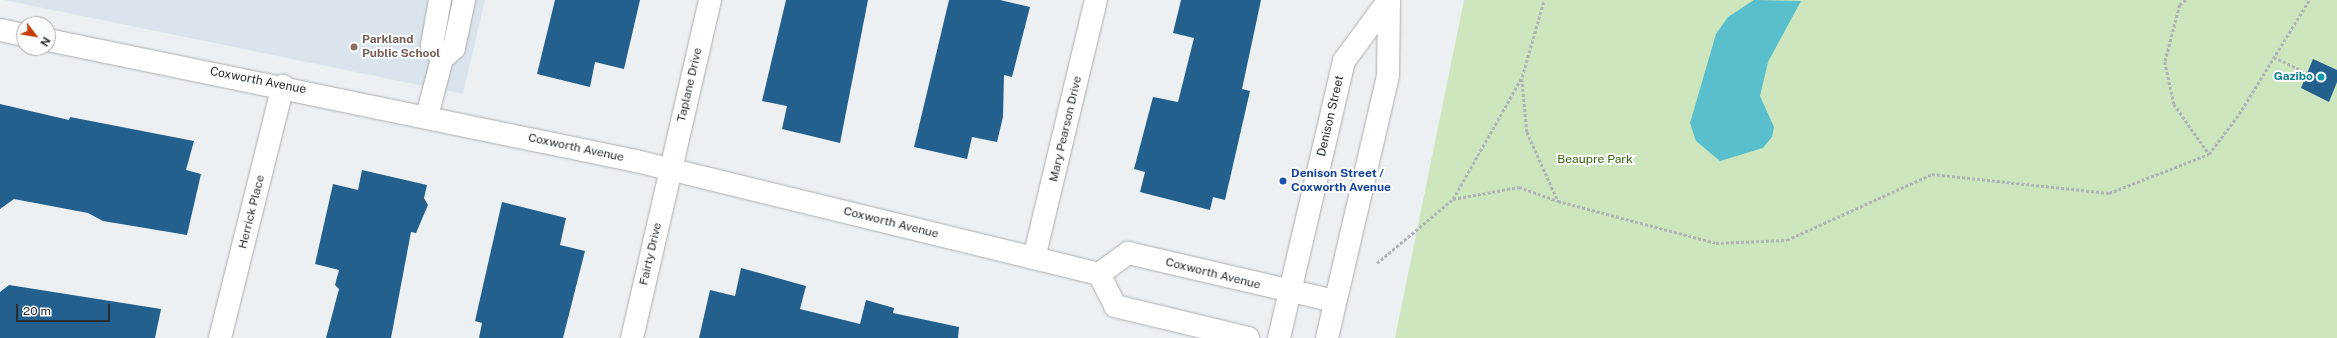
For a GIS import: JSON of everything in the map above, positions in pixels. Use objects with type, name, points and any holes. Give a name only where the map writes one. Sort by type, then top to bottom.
[{"type":"street","points":[[440,0],[432,45],[442,59]]},
{"type":"street","points":[[428,116],[442,59],[454,48],[464,0]]},
{"type":"street","name":"Taplane Drive","points":[[670,169],[710,0]]},
{"type":"street","name":"Mary Pearson Drive","points":[[1034,258],[1096,0]]},
{"type":"street","name":"Denison Street","points":[[1278,338],[1344,61],[1388,0]]},
{"type":"street","name":"Denison Street","points":[[1327,338],[1334,301],[1388,75],[1388,0]]},
{"type":"street","points":[[0,30],[16,33]]},
{"type":"street","name":"Coxworth Avenue","points":[[56,42],[428,116],[670,169],[1099,274],[1128,253],[1334,301]]},
{"type":"street","name":"Herrick Place","points":[[220,338],[283,86]]},
{"type":"street","name":"Fairty Drive","points":[[632,338],[670,169]]},
{"type":"street","points":[[1099,274],[1116,306],[1248,338]]},
{"type":"path","points":[[1376,263],[1453,199],[1522,77],[1544,0]]},
{"type":"path","points":[[2186,0],[2180,5],[2165,62],[2174,104],[2209,154]]},
{"type":"path","points":[[1453,199],[1519,187],[1558,201],[1716,243],[1788,240],[1932,174],[2109,193],[2209,154],[2239,114],[2308,0]]},
{"type":"path","points":[[2274,57],[2307,73]]},
{"type":"path","points":[[1522,77],[1527,132],[1558,201]]},
{"type":"shaded area","name":"Parkland Public School","points":[[4,0],[485,0],[463,94]]},
{"type":"green space","name":"Beaupre Park","points":[[1464,0],[2337,0],[2337,338],[1395,338]]},
{"type":"water","points":[[1754,0],[1801,1],[1768,62],[1760,96],[1774,127],[1772,137],[1763,148],[1720,161],[1696,141],[1690,123],[1716,34],[1728,17]]},
{"type":"building","points":[[555,0],[640,0],[624,69],[595,62],[590,87],[537,74]]},
{"type":"building","points":[[786,0],[868,0],[840,143],[782,129],[787,106],[762,101]]},
{"type":"building","points":[[949,0],[1000,0],[1030,7],[1012,77],[1004,75],[1003,117],[997,142],[972,137],[967,159],[914,147]]},
{"type":"building","points":[[1181,0],[1261,0],[1242,89],[1250,91],[1225,200],[1213,197],[1210,210],[1140,192],[1145,172],[1134,169],[1153,97],[1178,102],[1194,38],[1173,33]]},
{"type":"building","name":"Gazibo","points":[[2313,59],[2337,70],[2337,82],[2329,102],[2301,88]]},
{"type":"building","points":[[0,104],[69,120],[70,117],[194,141],[186,170],[201,174],[187,235],[103,221],[88,213],[14,199],[0,209]]},
{"type":"building","points":[[362,170],[427,185],[424,198],[428,205],[416,233],[411,232],[391,338],[326,338],[339,289],[335,285],[339,270],[315,264],[333,184],[358,190]]},
{"type":"building","points":[[502,202],[566,218],[560,245],[585,251],[563,338],[479,338],[482,323],[475,321]]},
{"type":"building","points":[[741,268],[806,286],[800,309],[860,324],[866,300],[894,308],[893,313],[959,327],[958,338],[699,338],[710,290],[735,296]]},
{"type":"building","points":[[9,285],[161,309],[155,338],[0,338],[0,292]]},
{"type":"place","name":"Parkland Public School","points":[[354,47]]},
{"type":"place","name":"Gazibo","points":[[2321,77]]},
{"type":"place","name":"Denison Street / Coxworth Avenue","points":[[1283,181]]}]
